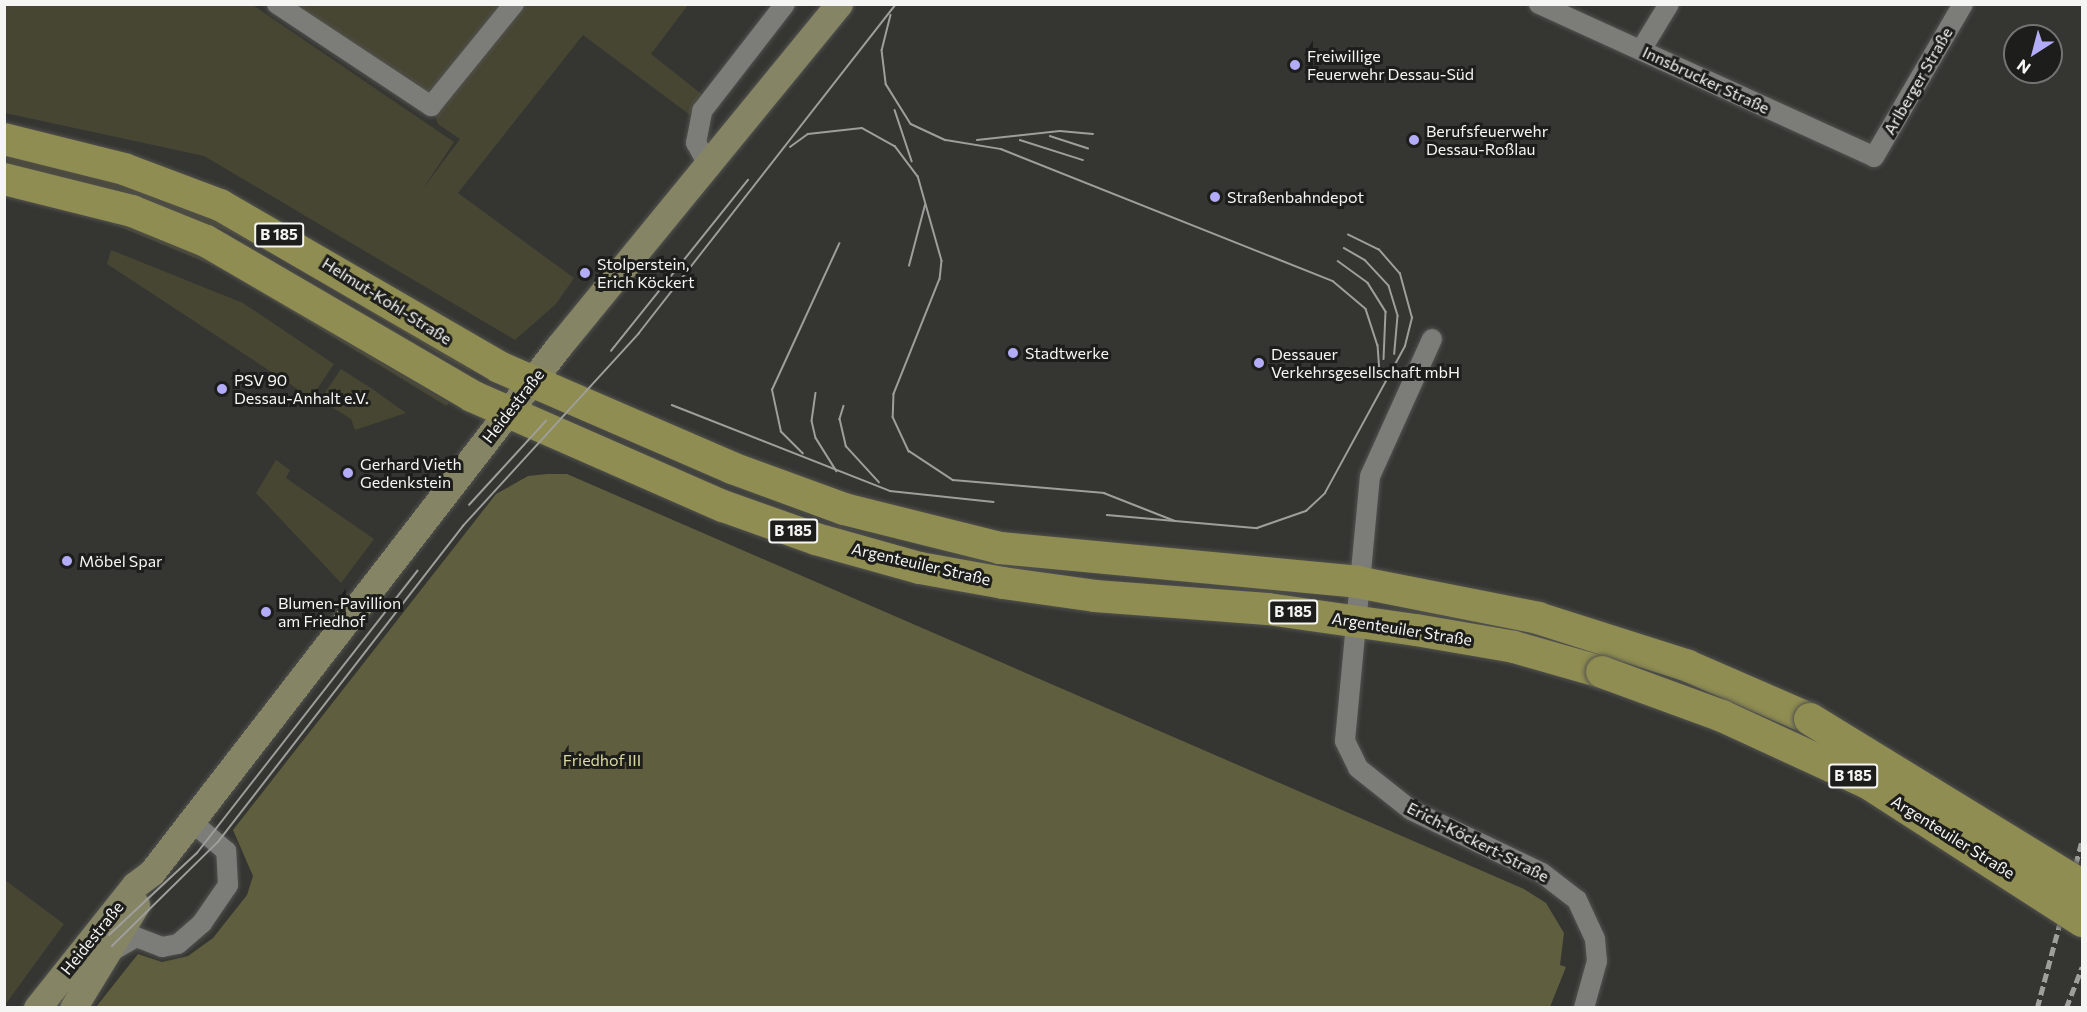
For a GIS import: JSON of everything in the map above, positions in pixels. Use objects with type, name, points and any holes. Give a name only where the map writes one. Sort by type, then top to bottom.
[{"type":"main road","name":"Heidestraße","points":[[73,1008],[108,953],[152,872],[507,412],[710,168],[839,4]]},
{"type":"main road","name":"Helmut-Kohl-Straße","points":[[4,139],[124,168],[220,205],[304,249],[425,327],[532,382]]},
{"type":"main road","name":"B 185","points":[[4,179],[121,207],[206,240],[429,373],[507,412]]},
{"type":"main road","name":"Argenteuiler Straße","points":[[532,382],[732,468],[927,533],[1035,553],[1357,582],[1538,618],[1612,639],[1810,719],[2082,886]]},
{"type":"main road","name":"Argenteuiler Straße","points":[[507,412],[723,506],[920,568],[1095,596],[1353,621],[1514,647],[1602,672],[1722,716],[1868,783],[2082,921]]},
{"type":"main road","name":"Heidestraße","points":[[37,1008],[135,885],[152,872]]},
{"type":"street","points":[[277,4],[431,106],[514,4]]},
{"type":"street","points":[[710,168],[696,143],[702,111],[784,4]]},
{"type":"street","name":"Innsbrucker Straße","points":[[1539,4],[1874,157]]},
{"type":"street","points":[[1641,50],[1669,4]]},
{"type":"street","name":"Arlberger Straße","points":[[1874,157],[1963,4]]},
{"type":"street","name":"Erich-Köckert-Straße","points":[[1432,339],[1370,476],[1353,621],[1345,741],[1358,768],[1411,810],[1564,885],[1588,918],[1595,939],[1597,961],[1584,1008]]},
{"type":"street","name":"Heidestraße","points":[[108,953],[136,937],[162,947],[178,944],[202,923],[228,885],[226,851],[191,821]]},
{"type":"shaded area","points":[[4,5],[253,5],[454,142],[422,190],[460,139],[438,124],[431,106],[280,5],[688,5],[651,54],[704,96],[690,115],[583,35],[458,193],[574,278],[556,304],[515,340],[204,156],[5,113]]},
{"type":"shaded area","points":[[4,155],[35,158],[191,206],[298,268],[223,229],[5,168]]},
{"type":"shaded area","points":[[106,221],[190,247],[449,403],[446,406],[224,270]]},
{"type":"shaded area","points":[[111,250],[243,303],[334,364],[311,398],[107,264]]},
{"type":"shaded area","points":[[300,269],[473,368],[471,372],[445,358]]},
{"type":"shaded area","points":[[341,369],[406,413],[355,430],[351,419],[320,400]]},
{"type":"shaded area","points":[[276,460],[290,470],[286,478],[374,539],[341,583],[256,493]]},
{"type":"shaded area","points":[[5,880],[64,924],[5,1005]]},
{"type":"green space","name":"Friedhof III","points":[[567,474],[1524,889],[1546,903],[1564,933],[1560,965],[1566,967],[1550,1007],[96,1007],[138,954],[162,962],[188,956],[213,938],[247,895],[253,876],[233,830],[496,494],[528,476]]},
{"type":"tram line","points":[[112,946],[218,842],[463,526],[639,333],[896,4]]},
{"type":"tram line","points":[[891,15],[882,50],[886,84],[911,124],[946,140],[1001,149],[1333,281],[1366,309],[1378,345],[1380,377]]},
{"type":"tram line","points":[[895,110],[912,161]]},
{"type":"tram line","points":[[790,147],[808,134],[862,128],[895,146],[918,176],[942,261],[940,279],[894,394],[893,417],[909,451],[953,480],[1104,493],[1175,521]]},
{"type":"tram line","points":[[977,140],[1060,131],[1093,134]]},
{"type":"tram line","points":[[1050,136],[1088,148]]},
{"type":"tram line","points":[[1020,140],[1083,160]]},
{"type":"tram line","points":[[611,351],[748,180]]},
{"type":"tram line","points":[[909,266],[925,205]]},
{"type":"tram line","points":[[1107,515],[1257,528],[1306,511],[1325,493],[1405,346],[1412,318],[1400,274],[1379,250],[1348,235]]},
{"type":"tram line","points":[[803,454],[781,432],[772,390],[839,244]]},
{"type":"tram line","points":[[1344,248],[1365,260],[1389,286],[1398,316],[1395,354]]},
{"type":"tram line","points":[[1338,261],[1368,283],[1386,312],[1384,359]]},
{"type":"tram line","points":[[816,393],[812,421],[816,438],[837,471]]},
{"type":"tram line","points":[[672,405],[890,491],[993,502]]},
{"type":"tram line","points":[[844,406],[840,419],[846,446],[879,482]]},
{"type":"tram line","points":[[469,505],[546,421]]},
{"type":"tram line","points":[[109,935],[197,853],[417,571]]},
{"type":"railway","points":[[2037,1008],[2082,840]]},
{"type":"railway","points":[[2069,916],[2082,882]]},
{"type":"railway","points":[[2066,1008],[2082,967]]},
{"type":"place","name":"Freiwillige Feuerwehr Dessau-Süd","points":[[1295,65]]},
{"type":"place","name":"Berufsfeuerwehr Dessau-Roßlau","points":[[1414,140]]},
{"type":"place","name":"Straßenbahndepot","points":[[1215,197]]},
{"type":"place","name":"Stolperstein, Erich Köckert","points":[[585,273]]},
{"type":"place","name":"Stadtwerke","points":[[1013,353]]},
{"type":"place","name":"Dessauer Verkehrsgesellschaft mbH","points":[[1259,363]]},
{"type":"place","name":"PSV 90 Dessau-Anhalt e.V.","points":[[222,389]]},
{"type":"place","name":"Gerhard Vieth Gedenkstein","points":[[348,473]]},
{"type":"place","name":"Möbel Spar","points":[[67,561]]},
{"type":"place","name":"Blumen-Pavillion am Friedhof","points":[[266,612]]}]
